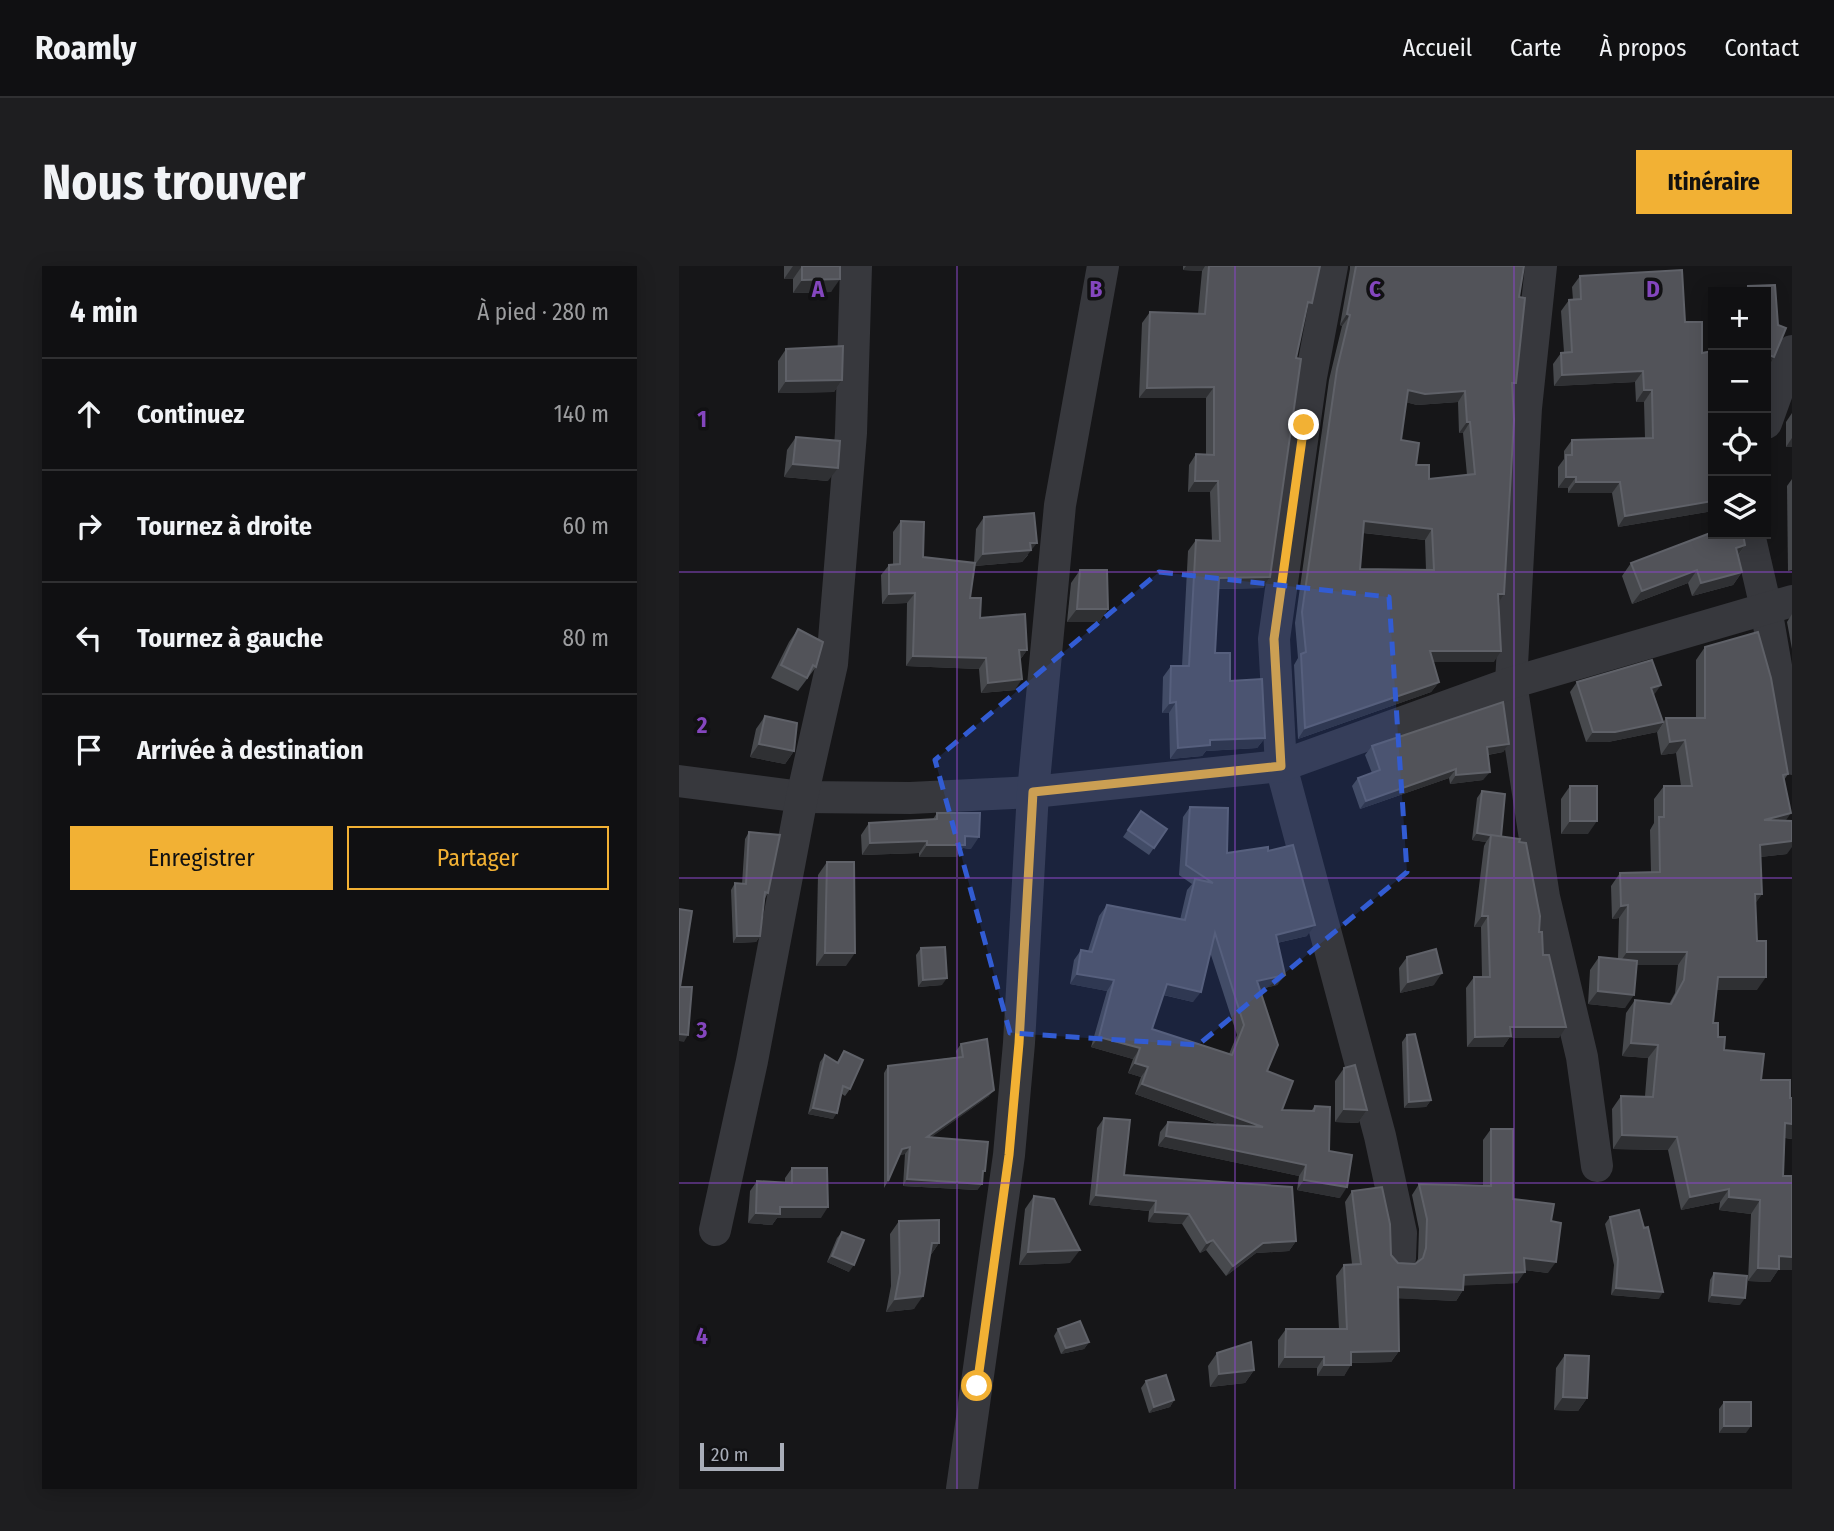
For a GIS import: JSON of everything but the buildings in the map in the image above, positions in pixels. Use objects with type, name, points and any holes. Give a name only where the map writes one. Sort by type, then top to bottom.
[{"type":"street","points":[[715,1230],[754,1048],[802,797],[832,664],[851,433],[856,266]]},
{"type":"street","points":[[962,1489],[1009,1155],[1019,1043],[1033,792],[1060,505],[1103,266]]},
{"type":"street","points":[[1332,266],[1307,403],[1274,639],[1281,766],[1380,1136],[1401,1233],[1400,1258]]},
{"type":"street","points":[[1541,266],[1526,408],[1511,683],[1544,897],[1582,1057],[1597,1166]]},
{"type":"street","points":[[1770,413],[1792,351]]},
{"type":"street","points":[[1751,539],[1779,604],[1792,759]]},
{"type":"street","points":[[679,780],[802,797],[910,799],[1033,792],[1281,766],[1511,683],[1779,604]]},
{"type":"highlighted area","points":[[1159,572],[1389,597],[1407,872],[1198,1045],[1010,1033],[935,760]]},
{"type":"route","points":[[977,1386],[1009,1155],[1019,1043],[1033,792],[1281,766],[1274,639],[1304,425]]}]
